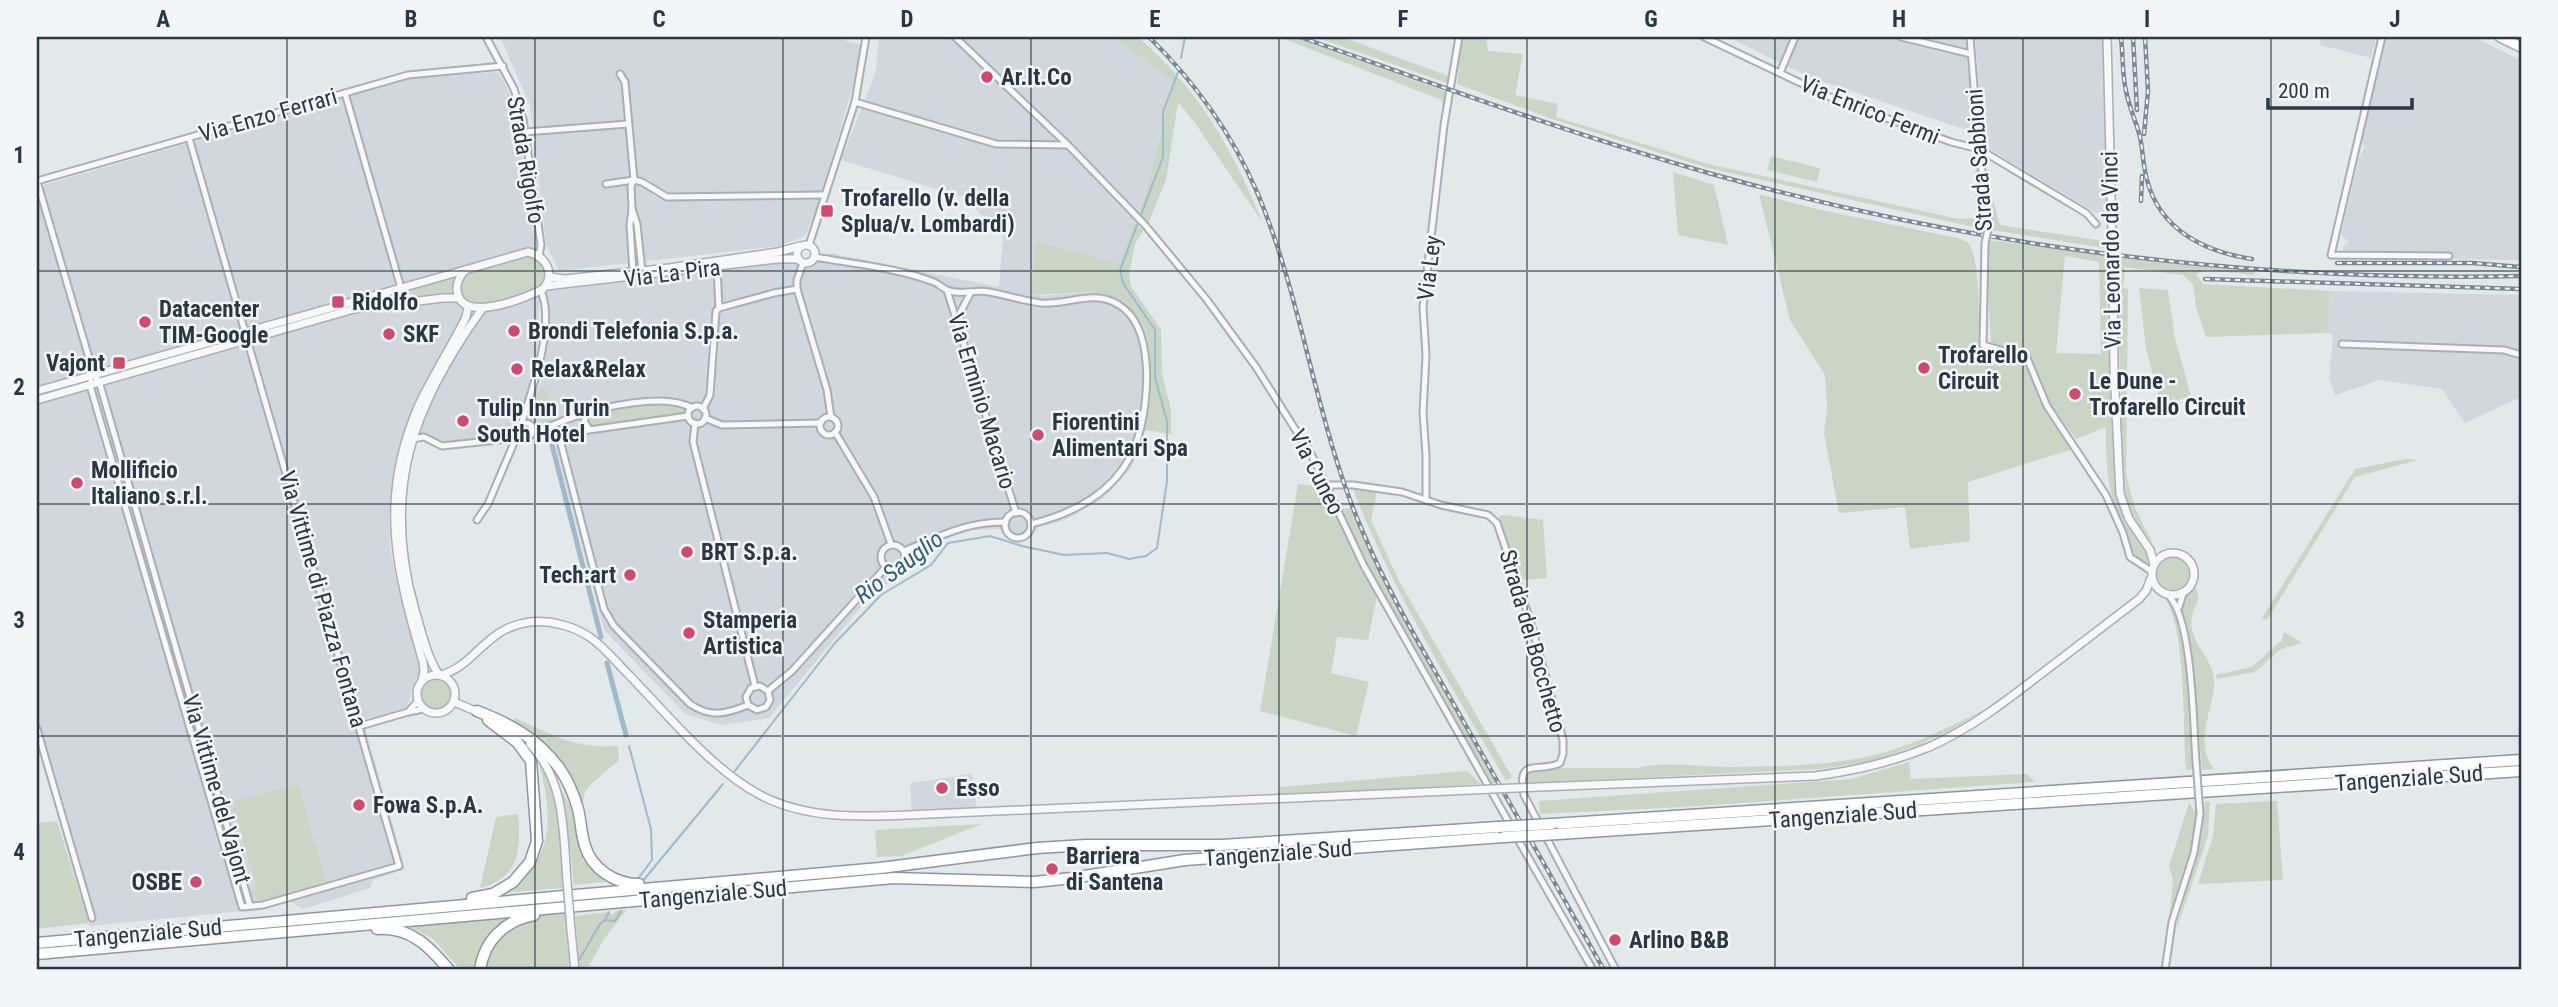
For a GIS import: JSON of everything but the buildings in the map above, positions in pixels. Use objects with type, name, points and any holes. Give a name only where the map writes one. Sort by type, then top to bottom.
[{"type":"highway","points":[[477,712],[515,727],[531,738],[555,763],[566,779],[577,804],[587,851],[599,869],[624,883],[671,886]]},
{"type":"highway","points":[[439,907],[486,896],[508,886],[530,862],[537,841],[531,761],[517,742],[477,712]]},
{"type":"highway","name":"Tangenziale Sud","points":[[37,943],[880,868],[1050,847],[1222,845],[2521,760]]},
{"type":"highway","name":"Tangenziale Sud","points":[[37,954],[894,878],[1034,882],[1185,860],[2521,771]]},
{"type":"highway","points":[[480,970],[487,946],[505,926],[526,916],[576,906]]},
{"type":"highway","points":[[327,928],[404,932],[424,942],[449,970]]},
{"type":"main road","points":[[2500,37],[2521,47]]},
{"type":"street","name":"Strada Rigolfo","points":[[486,37],[514,89],[525,132],[541,244],[539,256]]},
{"type":"street","points":[[809,245],[855,102],[866,37]]},
{"type":"street","name":"Via Cuneo","points":[[955,37],[1068,145],[1146,225],[1256,367],[1301,438],[1364,566],[1593,970]]},
{"type":"street","name":"Via Ley","points":[[1426,500],[1423,413],[1426,356],[1423,307],[1444,125],[1459,37]]},
{"type":"street","name":"Via Enrico Fermi","points":[[1704,37],[1832,98],[1951,142],[1979,149],[2085,213],[2096,224]]},
{"type":"street","points":[[1780,73],[1795,37]]},
{"type":"street","points":[[1901,37],[1971,54]]},
{"type":"street","name":"Strada Sabbioni","points":[[1970,37],[1979,149],[1989,225],[1983,345],[2027,358],[2048,406],[2106,495],[2123,533],[2130,557],[2152,571]]},
{"type":"street","name":"Via Leonardo da Vinci","points":[[2106,37],[2118,482],[2124,508],[2144,541],[2152,571]]},
{"type":"street","points":[[2382,37],[2331,255],[2449,257]]},
{"type":"street","name":"Via Enzo Ferrari","points":[[37,181],[408,75],[503,66]]},
{"type":"street","points":[[620,74],[625,82],[634,180],[631,186],[631,242],[638,271]]},
{"type":"street","points":[[345,93],[405,302]]},
{"type":"street","points":[[855,102],[996,144],[1068,145]]},
{"type":"street","points":[[525,132],[628,124]]},
{"type":"street","name":"Via Vittime di Piazza Fontana","points":[[189,138],[399,866],[263,905],[250,906]]},
{"type":"street","points":[[606,184],[634,180],[667,197],[824,195]]},
{"type":"street","name":"Via Vittime del Vajont","points":[[37,181],[120,453],[250,906],[242,907],[90,384]]},
{"type":"street","points":[[632,209],[638,241],[638,271]]},
{"type":"street","points":[[631,242],[638,241]]},
{"type":"street","points":[[815,257],[813,248],[809,245],[800,246],[796,254],[800,261],[797,289],[830,401],[831,417],[837,422],[835,432],[874,496],[891,544]]},
{"type":"street","name":"Via La Pira","points":[[549,277],[565,279],[638,271],[778,252],[800,246]]},
{"type":"street","points":[[37,391],[96,378],[340,309],[401,287],[524,252],[539,256],[546,262],[549,277],[543,288],[542,344],[538,368],[519,437],[488,504],[477,520]]},
{"type":"street","name":"Via La Pira","points":[[482,309],[543,288],[790,257],[800,261]]},
{"type":"street","points":[[800,261],[809,263],[815,257]]},
{"type":"street","points":[[815,257],[920,277],[938,283],[947,290],[982,290],[1041,303],[1098,298],[1120,305],[1128,312],[1143,337],[1144,408],[1138,438],[1126,463],[1111,483],[1091,501],[1068,513],[1031,524],[1026,535],[1019,538],[1009,533],[1006,523],[1009,516],[1016,513],[1024,514],[1031,524]]},
{"type":"street","points":[[717,267],[719,308],[715,315],[710,395],[703,409],[705,418],[722,425],[820,423],[831,417]]},
{"type":"street","points":[[454,686],[446,677],[440,675],[429,657],[414,604],[400,535],[401,494],[412,439],[431,395],[482,309],[468,307],[459,298],[458,280],[465,270]]},
{"type":"street","points":[[719,308],[797,289]]},
{"type":"street","name":"Via Erminio Macario","points":[[947,290],[1016,513]]},
{"type":"street","points":[[960,327],[960,313],[971,292]]},
{"type":"street","points":[[340,309],[459,298]]},
{"type":"street","points":[[408,712],[417,702],[423,662],[396,555],[395,493],[411,424],[425,392],[466,317],[468,307]]},
{"type":"street","points":[[2342,344],[2504,350],[2521,355]]},
{"type":"street","points":[[37,400],[90,384],[96,378]]},
{"type":"street","points":[[520,428],[524,424],[531,428],[550,426],[617,406],[663,401],[679,402],[692,408],[696,406],[703,409]]},
{"type":"street","points":[[412,439],[424,437],[442,446],[527,437],[531,428],[526,407]]},
{"type":"street","points":[[688,416],[692,408]]},
{"type":"street","points":[[588,413],[583,421],[589,429]]},
{"type":"street","points":[[550,426],[561,434],[688,416]]},
{"type":"street","points":[[688,416],[695,423]]},
{"type":"street","points":[[695,423],[702,422],[705,418]]},
{"type":"street","points":[[695,423],[693,442],[755,686]]},
{"type":"street","points":[[820,423],[824,433],[835,432]]},
{"type":"street","points":[[561,434],[560,440],[590,561],[604,609],[614,626],[699,710],[720,715],[748,705]]},
{"type":"street","points":[[111,456],[120,453]]},
{"type":"street","name":"Strada del Bocchetto","points":[[1324,485],[1345,484],[1402,492],[1488,515],[1499,527],[1539,652],[1563,740],[1560,764],[1532,766],[1524,772],[1521,782],[1524,795],[1616,970]]},
{"type":"street","points":[[904,551],[965,526],[1006,523]]},
{"type":"street","name":"Via Leonardo da Vinci","points":[[2144,541],[2167,554]]},
{"type":"street","points":[[891,544],[898,545],[904,551],[905,559],[901,566],[894,569],[886,567],[881,560],[881,552],[891,544]]},
{"type":"street","points":[[454,702],[454,686],[463,665],[485,641],[518,625],[540,622],[572,628],[592,639],[700,748],[736,780],[764,797],[784,805],[829,815],[905,816],[1815,776],[1855,770],[1895,759],[1930,746],[1969,726],[2139,599],[2146,592],[2152,571],[2167,554],[2181,555],[2191,563],[2193,569],[2192,583],[2183,594],[2179,611],[2189,670],[2200,814],[2194,853],[2172,922],[2165,970]]},
{"type":"street","points":[[768,691],[792,671],[886,567]]},
{"type":"street","points":[[2152,571],[2154,585],[2167,595],[2179,611]]},
{"type":"street","points":[[2139,599],[2149,595],[2183,594]]},
{"type":"street","points":[[160,624],[168,621]]},
{"type":"street","points":[[422,681],[463,665]]},
{"type":"street","points":[[174,672],[182,670]]},
{"type":"street","points":[[755,686],[768,691],[770,700],[766,707],[757,710],[748,705],[747,692],[755,686]]},
{"type":"street","points":[[417,702],[424,709]]},
{"type":"street","points":[[360,726],[424,709],[440,713],[454,702]]},
{"type":"street","points":[[454,702],[512,731],[531,744],[551,772],[561,807],[575,970]]},
{"type":"street","points":[[37,729],[92,918]]},
{"type":"street","points":[[196,748],[204,746]]},
{"type":"street","points":[[200,764],[208,761]]},
{"type":"street","points":[[212,802],[219,799]]},
{"type":"shaded area","points":[[500,37],[832,37],[865,46],[818,204],[805,236],[780,246],[559,271],[546,244],[530,105]]},
{"type":"shaded area","points":[[879,37],[1113,37],[1173,80],[1150,180],[1120,265],[1036,242],[1039,296],[1093,292],[1126,304],[1146,328],[1150,358],[1145,430],[1131,468],[1104,498],[1065,520],[1039,527],[1028,539],[1014,540],[999,529],[970,530],[910,552],[909,564],[870,596],[769,718],[721,725],[685,714],[604,630],[552,433],[542,434],[518,445],[513,441],[444,445],[407,425],[393,484],[389,518],[390,548],[421,671],[407,707],[363,720],[405,869],[373,880],[370,888],[303,909],[291,902],[263,909],[90,926],[37,745],[37,187],[408,79],[498,72],[509,92],[517,122],[535,245],[539,303],[537,354],[516,433],[544,375],[549,319],[546,291],[790,262],[830,253],[999,287],[1004,224],[984,218],[966,198],[841,160],[876,71]]},
{"type":"shaded area","points":[[1728,37],[1965,37],[1975,133],[1807,76]]},
{"type":"shaded area","points":[[1975,37],[2105,37],[2111,212],[2096,213],[1984,146]]},
{"type":"shaded area","points":[[2321,37],[2376,37],[2371,58],[2320,45]]},
{"type":"shaded area","points":[[2386,37],[2473,37],[2521,60],[2521,264],[2520,260],[2450,259],[2449,253],[2342,254],[2348,241],[2341,235],[2359,158],[2365,147],[2360,140]]},
{"type":"shaded area","points":[[2330,291],[2521,295],[2521,397],[2465,423],[2442,389],[2380,380],[2335,395],[2329,377],[2333,335],[2327,333]]},
{"type":"shaded area","name":"Esso","points":[[972,774],[977,808],[912,812],[910,783]]},
{"type":"green space","points":[[1113,37],[1138,37],[1197,100],[1226,145],[1263,223],[1178,102],[1166,180],[1148,224],[1139,212],[1150,180],[1173,80]]},
{"type":"green space","points":[[1279,37],[1293,37],[1447,92],[1442,122],[1442,100]]},
{"type":"green space","points":[[1315,37],[1342,37],[1451,77],[1450,84]]},
{"type":"green space","points":[[1462,37],[1486,37],[1488,51],[1523,54],[1515,95],[1558,104],[1556,117],[1708,164],[1959,219],[1976,218],[1975,153],[1984,219],[1982,229],[1708,168],[1555,120],[1457,84]]},
{"type":"green space","points":[[1771,156],[1820,168],[1817,182],[1767,170]]},
{"type":"green space","points":[[1983,162],[2000,225],[2104,241],[2104,248],[1992,230]]},
{"type":"green space","points":[[1673,172],[1714,185],[1728,245],[1678,235]]},
{"type":"green space","name":"Trofarello Circuit","points":[[1759,194],[1957,238],[1967,242],[1972,249],[1977,276],[1979,350],[2025,360],[2043,402],[2073,449],[1968,482],[1970,541],[1910,549],[1905,507],[1839,513],[1824,434],[1827,408],[1825,375],[1790,320]]},
{"type":"green space","points":[[1135,222],[1143,231],[1135,244],[1129,274],[1131,286],[1161,330],[1162,375],[1171,409],[1171,434],[1145,430],[1150,358],[1146,328],[1126,304],[1093,292],[1032,295],[1036,242],[1120,264]]},
{"type":"green space","points":[[1989,240],[2105,255],[2115,488],[2124,515],[2148,552],[2150,558],[2147,566],[2132,551],[2113,499],[2106,454],[2106,427],[2076,439],[2050,404],[2029,353],[1991,345],[1987,262]],"holes":[[[2065,256],[2099,262],[2101,354],[2056,353]]]},
{"type":"green space","points":[[529,256],[542,265],[544,273],[539,288],[480,306],[468,303],[461,295],[461,280],[467,274]]},
{"type":"green space","points":[[2120,257],[2255,272],[2254,275],[2206,270],[2196,274],[2203,284],[2330,291],[2327,333],[2206,337],[2196,307],[2193,284],[2183,275],[2125,267],[2123,288],[2128,289],[2126,471],[2136,509],[2154,544],[2134,518],[2124,487],[2116,268]]},
{"type":"green space","points":[[455,276],[454,294],[416,297],[411,293],[414,287]]},
{"type":"green space","points":[[2139,288],[2168,290],[2175,338],[2191,396],[2161,405],[2146,348]]},
{"type":"green space","points":[[540,389],[546,389],[556,417],[543,426],[533,422],[529,411]]},
{"type":"green space","points":[[662,403],[686,408],[687,413],[591,426],[587,424],[586,417],[589,415],[615,408]]},
{"type":"green space","points":[[2405,459],[2418,460],[2355,477],[2267,620],[2262,618],[2355,469]]},
{"type":"green space","points":[[1298,484],[1321,487],[1377,596],[1368,640],[1337,637],[1331,673],[1369,682],[1356,736],[1260,711]]},
{"type":"green space","points":[[1352,487],[1377,491],[1371,520],[1399,581],[1512,777],[1506,781],[1404,600]]},
{"type":"green space","points":[[1351,507],[1389,593],[1496,783],[1490,784],[1358,549],[1340,510]]},
{"type":"green space","points":[[1499,516],[1543,520],[1547,578],[1520,580],[1500,524]]},
{"type":"green space","points":[[2173,558],[2185,562],[2189,574],[2185,586],[2173,590],[2161,586],[2157,574],[2161,562]]},
{"type":"green space","points":[[2196,588],[2199,599],[2191,625],[2213,673],[2214,685],[2205,749],[2214,769],[2202,770],[2193,672],[2182,610],[2185,597]]},
{"type":"green space","points":[[2169,599],[2182,632],[2186,655],[2195,770],[2186,770],[2180,657],[2177,634],[2166,600]]},
{"type":"green space","points":[[2284,632],[2302,643],[2281,649],[2255,672],[2217,679],[2216,675],[2252,667],[2282,640]]},
{"type":"green space","points":[[436,679],[442,680],[450,688],[450,700],[442,708],[436,709],[430,708],[422,700],[421,694],[422,688],[430,680]]},
{"type":"green space","points":[[1984,710],[1951,730],[1916,746],[1871,761],[1821,769],[1524,783],[1526,773],[1539,768],[1636,768],[1673,764],[1771,766],[1820,764],[1853,759],[1914,742]]},
{"type":"green space","points":[[515,718],[576,743],[618,746],[619,760],[591,784],[585,792],[583,803],[567,768],[536,737],[513,720]]},
{"type":"green space","points":[[538,759],[546,772],[557,803],[563,888],[503,893],[521,880],[542,851],[548,818]]},
{"type":"green space","points":[[1909,762],[1911,779],[2027,774],[2035,782],[1684,807],[1540,814],[1539,801],[1851,779]]},
{"type":"green space","points":[[1467,771],[1481,784],[1277,795],[1280,787]]},
{"type":"green space","points":[[298,784],[326,883],[265,901],[252,897],[251,891],[257,888],[233,808],[237,806],[236,801]]},
{"type":"green space","points":[[561,788],[571,808],[583,860],[606,882],[574,885]]},
{"type":"green space","points":[[2205,801],[2210,802],[2208,836],[2173,940],[2202,833]]},
{"type":"green space","points":[[2277,801],[2283,880],[2198,884],[2213,836],[2216,804]]},
{"type":"green space","points":[[2189,803],[2197,814],[2195,835],[2168,931],[2173,880],[2169,866]]},
{"type":"green space","points":[[518,814],[519,839],[515,860],[503,877],[480,888],[496,817]]},
{"type":"green space","points":[[57,821],[89,923],[37,929],[37,823]]},
{"type":"green space","points":[[982,824],[901,856],[877,857],[875,830]]},
{"type":"green space","points":[[626,910],[604,939],[587,969],[580,970],[575,916],[608,912],[612,915],[616,911]]},
{"type":"green space","points":[[565,914],[569,970],[483,970],[494,944],[513,925],[534,916]]},
{"type":"green space","points":[[511,918],[502,926],[478,970],[461,970],[433,939],[411,927]]},
{"type":"waterway","name":"Rio Sauglio","points":[[1181,58],[1185,37]]},
{"type":"waterway","name":"Rio Sauglio","points":[[734,772],[835,643],[881,595],[931,565],[948,543],[990,536],[1064,555],[1107,553],[1129,559],[1146,556],[1157,548],[1167,481],[1167,421],[1155,378],[1155,330],[1123,283],[1120,270],[1163,157],[1163,112],[1178,72]]},
{"type":"waterway","points":[[549,433],[601,637]]},
{"type":"waterway","points":[[607,663],[626,735]]},
{"type":"waterway","points":[[629,746],[651,829],[652,860],[637,880]]},
{"type":"waterway","name":"Rio Sauglio","points":[[642,882],[723,784]]},
{"type":"waterway","name":"Rio Sauglio","points":[[579,960],[600,924],[605,920],[615,921],[621,911]]},
{"type":"waterway","points":[[605,920],[609,912]]},
{"type":"railway","points":[[1149,37],[1196,90],[1224,129],[1247,170],[1273,233],[1332,446],[1362,530],[1408,625],[1604,970]]},
{"type":"railway","points":[[1300,37],[1505,109],[1660,159],[1811,200],[1911,222],[2113,255],[2215,266],[2317,273],[2521,276]]},
{"type":"railway","points":[[2121,37],[2126,91],[2140,137],[2146,175],[2153,197],[2162,212],[2187,236],[2218,251],[2252,259]]},
{"type":"railway","points":[[2133,37],[2137,110]]},
{"type":"railway","points":[[2144,134],[2148,91],[2145,37]]},
{"type":"railway","points":[[2141,201],[2142,176]]},
{"type":"railway","points":[[2337,263],[2473,263],[2520,267]]},
{"type":"railway","points":[[2205,279],[2521,289]]},
{"type":"place","name":"Ar.It.Co","points":[[987,77]]},
{"type":"place","name":"Trofarello (v. della Splua/v. Lombardi)","points":[[827,211]]},
{"type":"place","name":"Ridolfo","points":[[338,302]]},
{"type":"place","name":"Datacenter TIM-Google","points":[[145,322]]},
{"type":"place","name":"Brondi Telefonia S.p.a.","points":[[514,331]]},
{"type":"place","name":"SKF","points":[[389,334]]},
{"type":"place","name":"Vajont","points":[[119,363]]},
{"type":"place","name":"Trofarello Circuit","points":[[1924,368]]},
{"type":"place","name":"Relax&Relax","points":[[517,369]]},
{"type":"place","name":"Le Dune - Trofarello Circuit","points":[[2075,394]]},
{"type":"place","name":"Tulip Inn Turin South Hotel","points":[[463,421]]},
{"type":"place","name":"Fiorentini Alimentari Spa","points":[[1038,435]]},
{"type":"place","name":"Mollificio Italiano s.r.l.","points":[[77,483]]},
{"type":"place","name":"BRT S.p.a.","points":[[687,552]]},
{"type":"place","name":"Tech:art","points":[[630,575]]},
{"type":"place","name":"Stamperia Artistica","points":[[689,633]]},
{"type":"place","name":"Esso","points":[[942,788]]},
{"type":"place","name":"Fowa S.p.A.","points":[[359,805]]},
{"type":"place","name":"Barriera di Santena","points":[[1052,869]]},
{"type":"place","name":"OSBE","points":[[196,882]]},
{"type":"place","name":"Arlino B&B","points":[[1615,940]]}]
